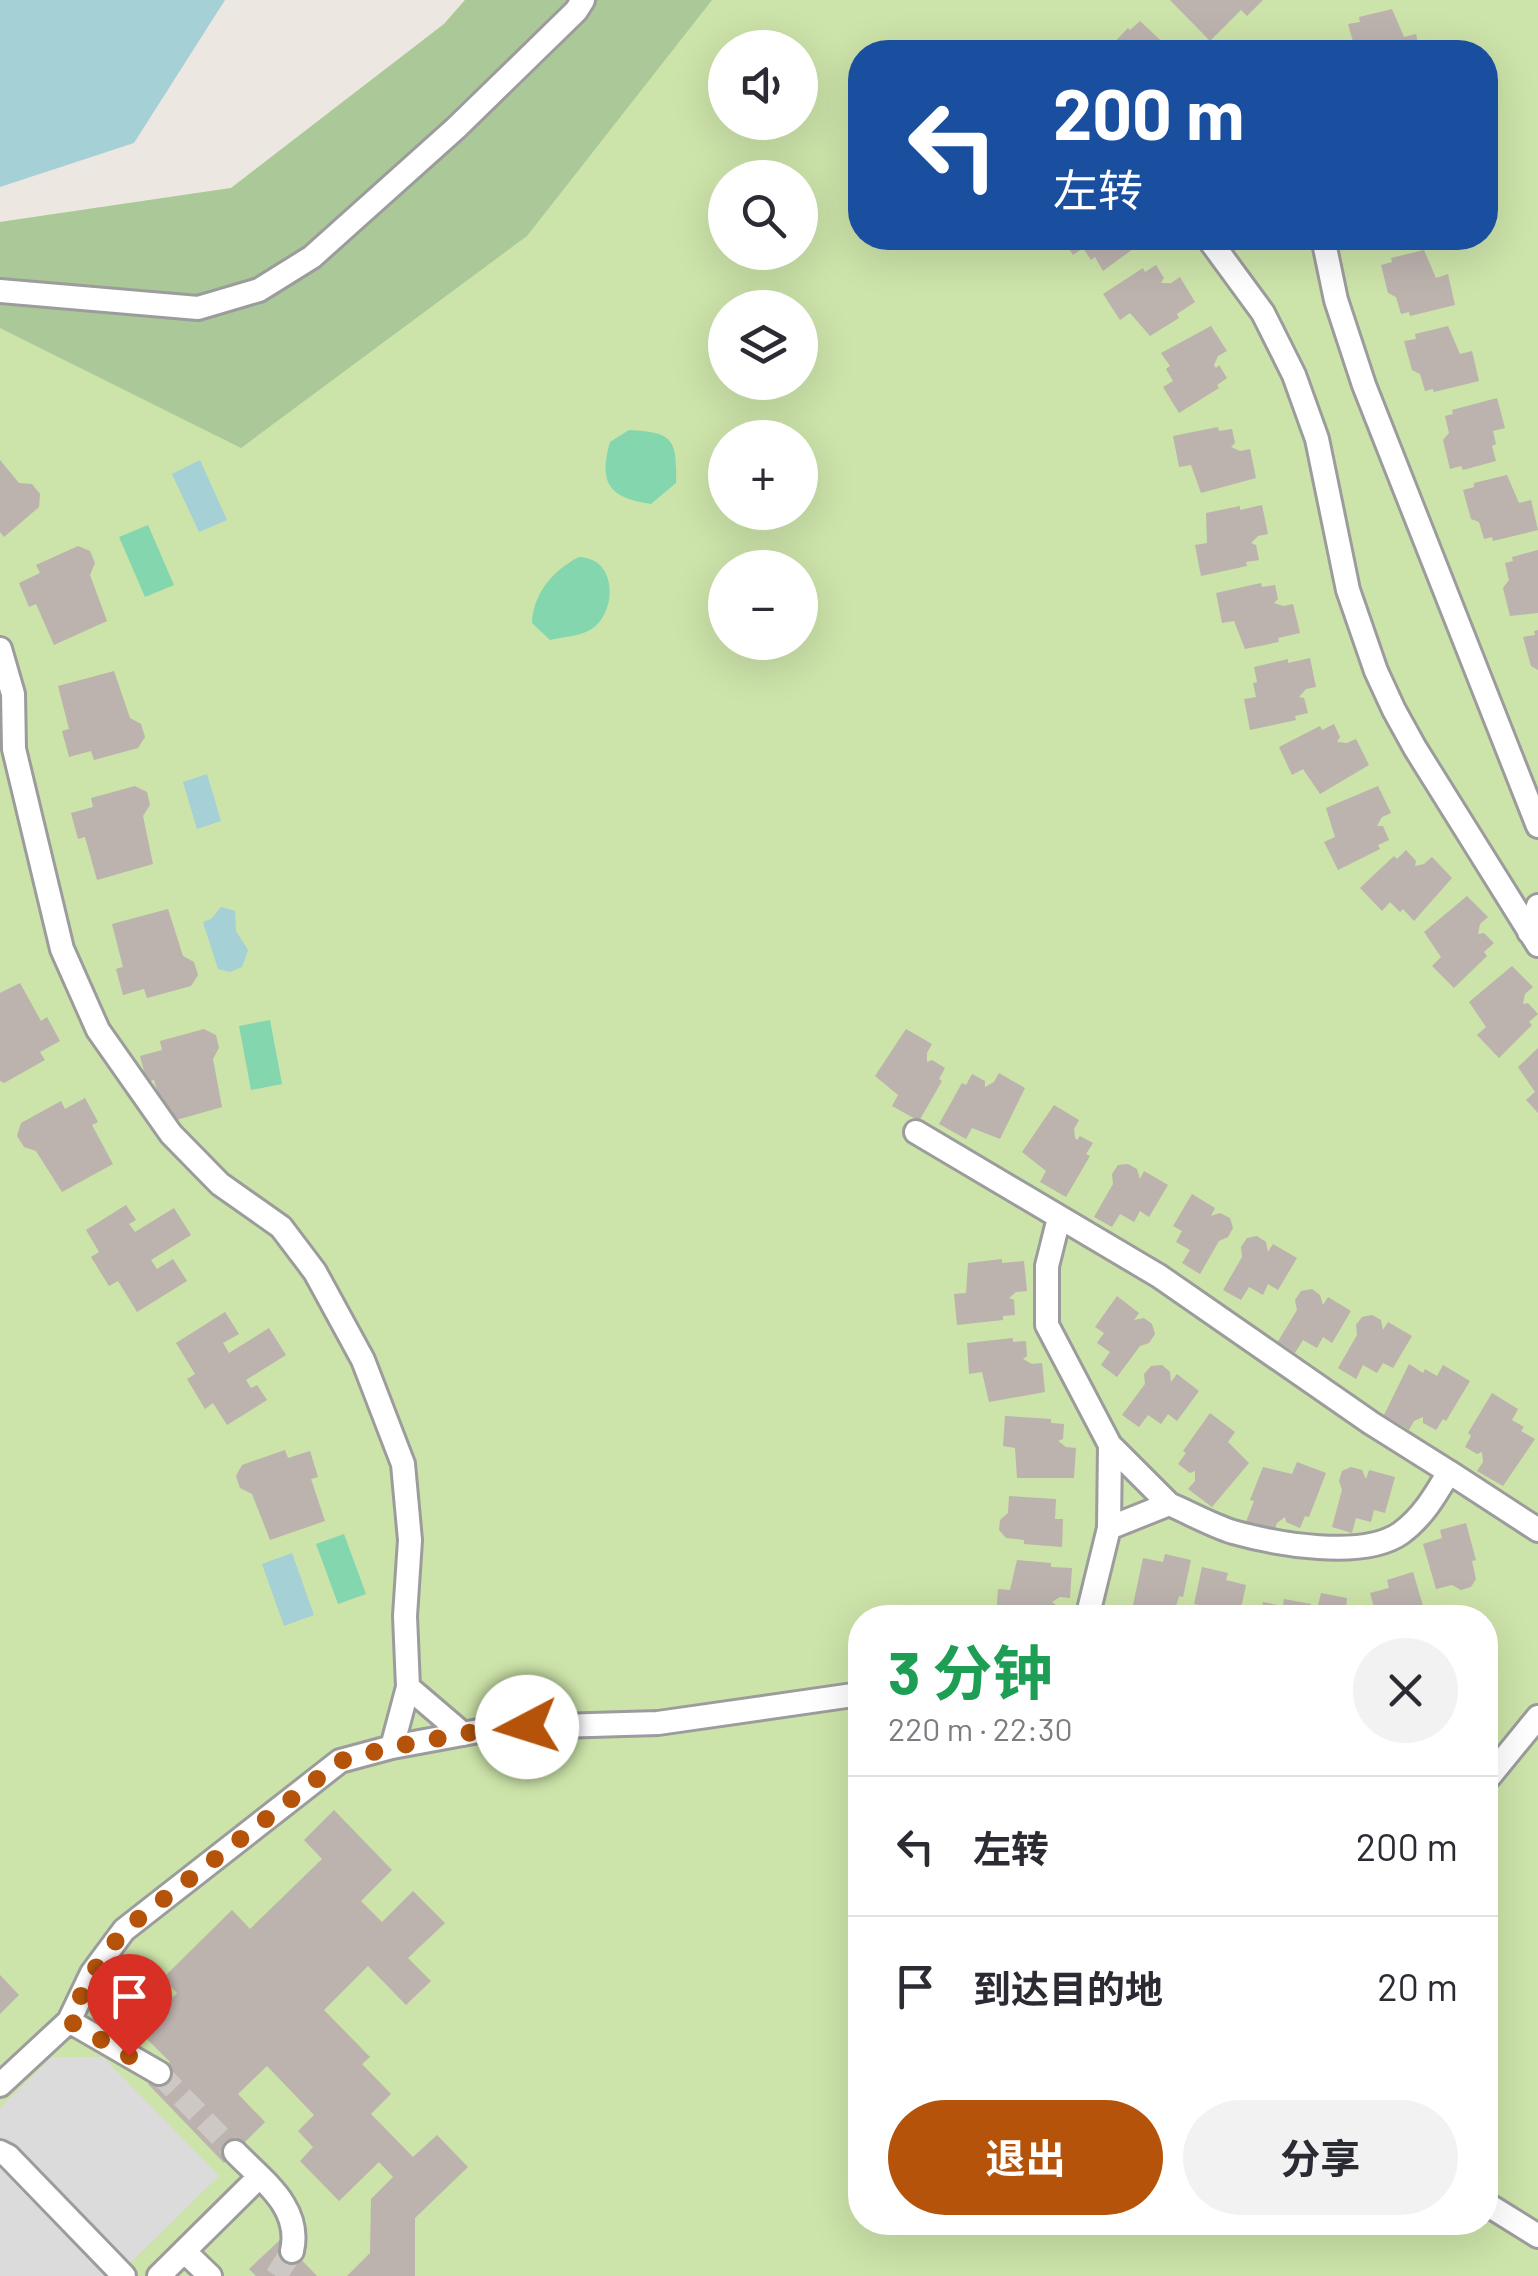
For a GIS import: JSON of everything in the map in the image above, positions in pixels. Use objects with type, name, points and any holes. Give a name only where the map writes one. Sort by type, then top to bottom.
[{"type":"street","points":[[0,291],[198,308],[259,290],[312,257],[456,128],[583,0]]},
{"type":"street","points":[[1217,250],[1263,314],[1294,374],[1317,440],[1348,590],[1382,684],[1414,748],[1533,938]]},
{"type":"street","points":[[1326,250],[1336,300],[1364,385],[1538,826]]},
{"type":"street","points":[[0,649],[12,694],[14,748],[62,949],[98,1030],[171,1134],[220,1184],[281,1227],[315,1272],[363,1360],[404,1464],[410,1540],[405,1616],[408,1687],[392,1747]]},
{"type":"street","points":[[1533,938],[1538,906]]},
{"type":"street","points":[[916,1132],[1159,1276],[1370,1424],[1538,1530]]},
{"type":"street","points":[[1059,1218],[1047,1266],[1047,1324],[1110,1445],[1169,1504],[1231,1531],[1304,1546],[1361,1546],[1400,1534],[1430,1505],[1450,1472]]},
{"type":"street","points":[[1090,1605],[1109,1528],[1110,1445]]},
{"type":"street","points":[[1109,1528],[1169,1504]]},
{"type":"street","points":[[408,1687],[463,1734]]},
{"type":"street","points":[[0,2085],[69,2021],[92,1973],[124,1930],[340,1761],[495,1728],[658,1724],[848,1696]]},
{"type":"street","points":[[1498,1766],[1538,1717]]},
{"type":"street","points":[[69,2021],[159,2074]]},
{"type":"street","points":[[0,2152],[124,2276]]},
{"type":"street","points":[[235,2152],[288,2209],[295,2233],[292,2251]]},
{"type":"street","points":[[159,2276],[259,2178]]},
{"type":"street","points":[[1498,2211],[1538,2236]]},
{"type":"street","points":[[184,2250],[210,2276]]},
{"type":"green space","points":[[465,0],[1538,0],[1538,2276],[0,2276],[0,222],[231,188],[444,24]]},
{"type":"green space","points":[[465,0],[712,0],[527,236],[241,448],[0,328],[0,222],[231,188],[444,24]]},
{"type":"green space","points":[[629,430],[664,436],[673,448],[676,483],[651,504],[617,493],[607,478],[610,442]]},
{"type":"green space","points":[[148,525],[174,585],[145,597],[119,537]]},
{"type":"green space","points":[[579,557],[601,567],[610,588],[609,601],[599,623],[590,630],[550,640],[532,623],[536,602],[553,576]]},
{"type":"green space","points":[[270,1020],[282,1084],[251,1090],[239,1026]]},
{"type":"green space","points":[[344,1534],[366,1594],[338,1604],[316,1544]]},
{"type":"shaded area","points":[[52,2057],[103,2057],[219,2176],[117,2276],[0,2276],[0,2108]]},
{"type":"water","points":[[0,0],[225,0],[134,143],[0,187]]},
{"type":"water","points":[[200,460],[227,520],[199,532],[172,474]]},
{"type":"water","points":[[207,774],[221,821],[197,829],[183,782]]},
{"type":"water","points":[[221,907],[235,911],[236,931],[248,950],[242,967],[230,972],[218,969],[203,922]]},
{"type":"water","points":[[292,1553],[314,1615],[284,1626],[262,1564]]},
{"type":"building","points":[[1170,0],[1263,0],[1247,16],[1241,10],[1209,40]]},
{"type":"building","points":[[1392,9],[1404,37],[1416,34],[1417,40],[1353,40],[1348,24],[1360,22],[1359,17]]},
{"type":"building","points":[[1140,21],[1160,40],[1116,40]]},
{"type":"building","points":[[1084,250],[1132,250],[1103,271],[1095,257],[1091,260]]},
{"type":"building","points":[[1424,250],[1436,278],[1448,274],[1455,305],[1410,316],[1409,312],[1401,314],[1396,297],[1388,293],[1381,265],[1392,262],[1391,258]]},
{"type":"building","points":[[1156,265],[1164,278],[1161,283],[1171,283],[1180,277],[1195,302],[1177,314],[1179,318],[1150,336],[1130,313],[1120,320],[1103,294],[1143,268],[1145,272]]},
{"type":"building","points":[[1211,326],[1227,351],[1218,356],[1214,365],[1219,365],[1227,378],[1217,385],[1219,388],[1179,413],[1163,387],[1173,381],[1166,369],[1170,366],[1161,353]]},
{"type":"building","points":[[1448,326],[1460,354],[1472,351],[1479,381],[1425,391],[1420,374],[1412,370],[1404,341],[1416,339],[1415,334]]},
{"type":"building","points":[[1497,398],[1505,428],[1493,431],[1496,461],[1463,470],[1461,466],[1450,469],[1443,440],[1449,433],[1445,416],[1453,414],[1452,410]]},
{"type":"building","points":[[1218,427],[1219,431],[1232,429],[1235,443],[1231,447],[1240,451],[1250,449],[1256,478],[1201,493],[1191,465],[1179,467],[1173,436]]},
{"type":"building","points":[[0,460],[19,483],[32,484],[40,494],[39,507],[4,537],[0,532]]},
{"type":"building","points":[[1507,475],[1519,503],[1531,500],[1538,530],[1493,541],[1492,537],[1484,539],[1479,522],[1471,519],[1463,490],[1474,487],[1474,483]]},
{"type":"building","points":[[1262,505],[1268,534],[1251,543],[1256,545],[1259,560],[1201,576],[1195,545],[1207,543],[1206,513]]},
{"type":"building","points":[[78,546],[90,551],[95,563],[90,575],[107,621],[54,645],[36,604],[29,607],[19,583],[40,573],[36,565]]},
{"type":"building","points":[[1538,550],[1538,613],[1510,616],[1503,588],[1509,580],[1505,563],[1513,561],[1512,557]]},
{"type":"building","points":[[1261,583],[1262,587],[1275,585],[1278,599],[1274,603],[1293,604],[1300,633],[1245,649],[1234,621],[1222,623],[1216,593]]},
{"type":"building","points":[[1538,630],[1538,670],[1531,666],[1523,637],[1535,635]]},
{"type":"building","points":[[1310,658],[1316,687],[1306,689],[1299,697],[1304,698],[1308,713],[1295,716],[1296,720],[1250,730],[1244,699],[1256,697],[1254,667]]},
{"type":"building","points":[[114,671],[130,718],[141,724],[145,737],[138,748],[94,760],[91,751],[69,757],[62,731],[69,729],[58,686]]},
{"type":"building","points":[[1334,724],[1340,737],[1337,742],[1356,739],[1369,765],[1320,794],[1303,769],[1292,775],[1279,747],[1320,726],[1322,730]]},
{"type":"building","points":[[135,786],[147,792],[150,805],[143,816],[153,864],[97,880],[85,837],[78,839],[71,813],[93,807],[91,798]]},
{"type":"building","points":[[1378,786],[1391,813],[1382,817],[1377,826],[1383,826],[1389,840],[1378,845],[1380,849],[1338,870],[1324,842],[1335,837],[1326,808]]},
{"type":"building","points":[[1406,850],[1416,861],[1415,866],[1432,857],[1452,878],[1414,921],[1390,902],[1382,911],[1360,888],[1394,856],[1397,859]]},
{"type":"building","points":[[1467,896],[1488,917],[1480,924],[1478,934],[1484,933],[1494,943],[1484,952],[1487,956],[1454,988],[1432,966],[1441,957],[1424,932]]},
{"type":"building","points":[[168,909],[183,956],[194,962],[198,975],[191,986],[147,998],[144,989],[123,995],[116,969],[123,967],[112,924]]},
{"type":"building","points":[[1512,966],[1533,987],[1525,994],[1523,1004],[1528,1003],[1538,1014],[1499,1058],[1477,1035],[1486,1027],[1469,1002]]},
{"type":"building","points":[[20,983],[41,1021],[47,1017],[60,1041],[40,1052],[45,1060],[4,1083],[0,1081],[0,993]]},
{"type":"building","points":[[204,1029],[216,1035],[219,1048],[213,1059],[222,1107],[166,1123],[154,1080],[147,1082],[140,1056],[162,1050],[160,1041]]},
{"type":"building","points":[[906,1029],[932,1044],[927,1062],[932,1060],[945,1068],[939,1079],[942,1081],[919,1121],[892,1106],[898,1095],[875,1076]]},
{"type":"building","points":[[1538,1048],[1538,1113],[1526,1100],[1535,1092],[1518,1067]]},
{"type":"building","points":[[999,1073],[1025,1088],[1000,1139],[972,1128],[966,1139],[939,1124],[962,1083],[966,1085],[972,1074],[985,1081],[985,1087]]},
{"type":"building","points":[[85,1098],[98,1122],[92,1125],[113,1164],[62,1192],[36,1151],[24,1147],[17,1136],[21,1123],[61,1101],[65,1109]]},
{"type":"building","points":[[1054,1105],[1079,1120],[1074,1129],[1077,1140],[1080,1136],[1093,1143],[1086,1154],[1090,1156],[1066,1197],[1040,1182],[1046,1171],[1022,1152]]},
{"type":"building","points":[[1128,1164],[1137,1169],[1140,1179],[1144,1171],[1168,1185],[1149,1217],[1140,1211],[1134,1222],[1120,1214],[1112,1227],[1094,1217],[1113,1184],[1112,1174],[1118,1165]]},
{"type":"building","points":[[1192,1194],[1215,1208],[1211,1216],[1220,1213],[1230,1218],[1233,1228],[1228,1237],[1219,1241],[1200,1274],[1182,1263],[1190,1250],[1176,1242],[1182,1231],[1173,1226]]},
{"type":"building","points":[[126,1205],[136,1220],[129,1224],[135,1232],[174,1208],[191,1235],[151,1260],[157,1269],[173,1259],[187,1281],[137,1312],[118,1281],[109,1286],[91,1257],[99,1252],[86,1230]]},
{"type":"building","points":[[1257,1236],[1266,1242],[1268,1252],[1273,1244],[1297,1258],[1278,1290],[1268,1284],[1263,1295],[1249,1287],[1241,1300],[1223,1290],[1242,1257],[1241,1247],[1247,1238]]},
{"type":"building","points":[[1002,1259],[1002,1263],[1024,1261],[1027,1291],[1016,1292],[1009,1298],[1014,1300],[1015,1315],[957,1325],[954,1294],[966,1293],[968,1263]]},
{"type":"building","points":[[1312,1289],[1320,1295],[1323,1305],[1328,1297],[1351,1311],[1332,1343],[1323,1337],[1317,1348],[1303,1340],[1295,1353],[1277,1343],[1297,1310],[1295,1300],[1301,1291]]},
{"type":"building","points":[[1117,1296],[1139,1313],[1134,1320],[1144,1318],[1152,1324],[1155,1334],[1149,1343],[1140,1346],[1117,1377],[1101,1365],[1110,1352],[1097,1343],[1104,1333],[1095,1327]]},
{"type":"building","points":[[225,1312],[239,1334],[223,1343],[229,1353],[269,1328],[286,1355],[246,1380],[251,1388],[257,1385],[267,1400],[227,1425],[213,1403],[205,1409],[187,1379],[195,1374],[176,1343]]},
{"type":"building","points":[[1372,1315],[1381,1320],[1383,1330],[1388,1322],[1412,1336],[1393,1368],[1383,1363],[1377,1373],[1363,1365],[1356,1379],[1338,1368],[1357,1335],[1356,1325],[1362,1317]]},
{"type":"building","points":[[1013,1338],[1013,1342],[1026,1341],[1027,1356],[1023,1359],[1032,1364],[1042,1363],[1045,1392],[989,1402],[982,1372],[969,1374],[967,1343]]},
{"type":"building","points":[[1409,1364],[1437,1376],[1443,1365],[1470,1381],[1446,1421],[1443,1419],[1436,1430],[1423,1423],[1423,1417],[1414,1421],[1409,1430],[1384,1415]]},
{"type":"building","points":[[1162,1365],[1170,1372],[1171,1382],[1177,1374],[1199,1391],[1177,1421],[1168,1414],[1161,1424],[1148,1415],[1139,1427],[1122,1415],[1145,1384],[1144,1374],[1151,1366]]},
{"type":"building","points":[[1492,1393],[1518,1409],[1512,1420],[1535,1439],[1503,1486],[1477,1471],[1483,1462],[1482,1452],[1477,1454],[1465,1447],[1471,1436],[1468,1433]]},
{"type":"building","points":[[1210,1413],[1235,1432],[1228,1442],[1249,1463],[1212,1507],[1188,1489],[1195,1481],[1195,1471],[1190,1473],[1178,1464]]},
{"type":"building","points":[[1005,1416],[1051,1419],[1051,1423],[1064,1424],[1063,1439],[1058,1441],[1076,1448],[1074,1478],[1017,1478],[1015,1448],[1003,1446]]},
{"type":"building","points":[[285,1450],[288,1458],[310,1451],[318,1477],[311,1479],[325,1521],[270,1540],[252,1494],[240,1488],[236,1476],[242,1465]]},
{"type":"building","points":[[1297,1462],[1326,1473],[1309,1517],[1305,1516],[1300,1528],[1286,1522],[1285,1517],[1274,1532],[1246,1522],[1263,1467],[1292,1474]]},
{"type":"building","points":[[1351,1467],[1362,1470],[1366,1479],[1369,1470],[1395,1477],[1385,1513],[1374,1510],[1371,1522],[1356,1518],[1352,1533],[1332,1527],[1342,1490],[1342,1471]]},
{"type":"building","points":[[1009,1496],[1056,1499],[1055,1519],[1063,1519],[1062,1547],[1024,1544],[1024,1540],[1006,1538],[999,1530],[1000,1520],[1008,1513]]},
{"type":"building","points":[[1466,1523],[1476,1560],[1472,1561],[1476,1579],[1471,1587],[1461,1590],[1452,1585],[1436,1589],[1423,1544],[1442,1538],[1440,1530]]},
{"type":"building","points":[[1165,1554],[1191,1560],[1183,1597],[1179,1596],[1176,1605],[1133,1605],[1143,1558],[1163,1562]]},
{"type":"building","points":[[1017,1560],[1072,1568],[1070,1598],[1060,1597],[1052,1602],[1056,1605],[997,1605],[998,1589],[1010,1590]]},
{"type":"building","points":[[1202,1567],[1228,1573],[1226,1580],[1246,1585],[1242,1605],[1194,1604]]},
{"type":"building","points":[[1413,1572],[1423,1605],[1373,1605],[1370,1593],[1389,1588],[1387,1580]]},
{"type":"building","points":[[1321,1593],[1347,1598],[1346,1605],[1318,1605]]},
{"type":"building","points":[[1284,1599],[1311,1604],[1311,1605],[1283,1605]]},
{"type":"building","points":[[334,1810],[392,1870],[361,1901],[382,1922],[413,1891],[445,1923],[408,1958],[431,1981],[406,2005],[368,1966],[324,2010],[370,2057],[362,2064],[391,2094],[371,2114],[413,2157],[437,2135],[468,2167],[415,2218],[415,2276],[347,2276],[370,2253],[371,2199],[393,2177],[379,2162],[339,2201],[300,2161],[313,2147],[298,2131],[314,2115],[267,2066],[238,2094],[265,2122],[224,2163],[148,2084],[170,2062],[139,2031],[177,1993],[163,1978],[232,1910],[250,1929],[322,1859],[304,1840]]},
{"type":"building","points":[[0,1975],[19,1995],[0,2014]]},
{"type":"building","points":[[281,2239],[317,2276],[256,2276],[249,2269]]},
{"type":"tunnel","points":[[159,2073],[235,2152]]},
{"type":"tunnel","points":[[276,2276],[292,2251]]},
{"type":"route","points":[[129,2056],[69,2021],[92,1973],[124,1930],[340,1761],[495,1728],[527,1727]]}]
